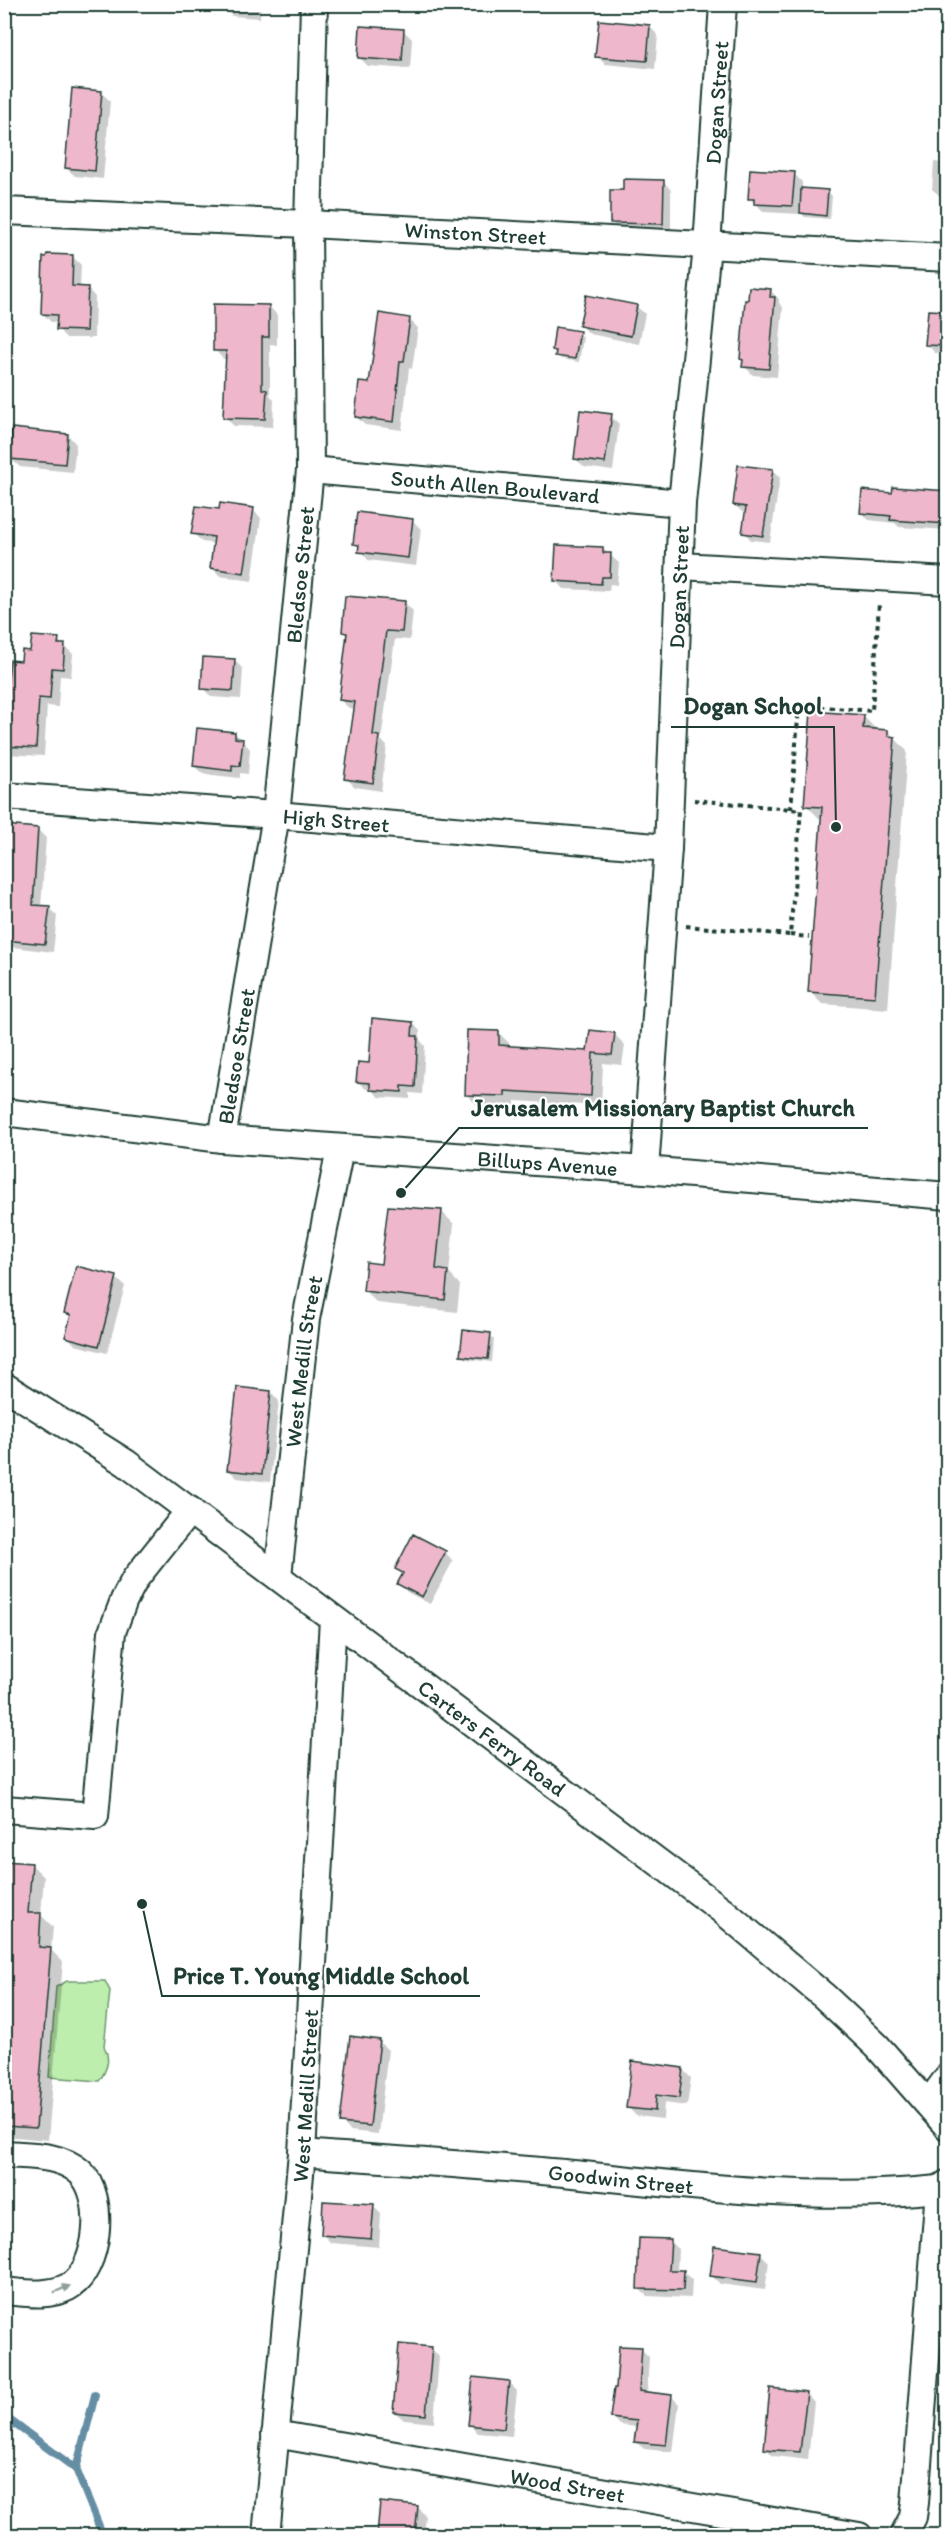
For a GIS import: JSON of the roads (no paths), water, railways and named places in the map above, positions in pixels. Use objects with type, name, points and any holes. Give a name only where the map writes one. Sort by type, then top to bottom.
[{"type":"street","name":"Bledsoe Street","points":[[222,1139],[276,815],[310,470],[308,224],[314,4]]},
{"type":"street","name":"Dogan Street","points":[[645,1170],[668,848],[682,503],[707,246],[723,4]]},
{"type":"street","name":"Winston Street","points":[[4,211],[308,224],[948,258]]},
{"type":"street","name":"South Allen Boulevard","points":[[310,470],[682,503]]},
{"type":"street","points":[[680,566],[948,581]]},
{"type":"street","name":"High Street","points":[[4,796],[276,815],[668,848]]},
{"type":"street","name":"Billups Avenue","points":[[4,1112],[222,1139],[645,1170],[948,1196]]},
{"type":"street","name":"West Medill Street","points":[[278,1576],[306,1318],[340,1149]]},
{"type":"street","name":"Carters Ferry Road","points":[[4,1386],[126,1463],[722,1910],[825,1997],[884,2054],[948,2127]]},
{"type":"street","points":[[4,1809],[94,1816],[112,1632],[135,1579],[190,1510]]},
{"type":"street","name":"West Medill Street","points":[[266,2535],[302,2153],[333,1619]]},
{"type":"street","points":[[928,2103],[948,2077]]},
{"type":"street","name":"Goodwin Street","points":[[302,2153],[547,2172],[735,2191],[878,2194],[943,2186]]},
{"type":"street","points":[[4,2154],[57,2160],[79,2171],[92,2192],[95,2208],[92,2256],[79,2279],[70,2286],[50,2294],[4,2291]]},
{"type":"street","points":[[904,2535],[913,2517],[915,2503],[943,2186]]},
{"type":"street","name":"Wood Street","points":[[275,2434],[859,2535]]},
{"type":"waterway","points":[[76,2469],[95,2395]]},
{"type":"waterway","points":[[4,2416],[76,2469],[103,2536]]},
{"type":"place","name":"Dogan School","points":[[836,827]]},
{"type":"place","name":"Jerusalem Missionary Baptist Church","points":[[401,1193]]},
{"type":"place","name":"Price T. Young Middle School","points":[[142,1904]]}]
